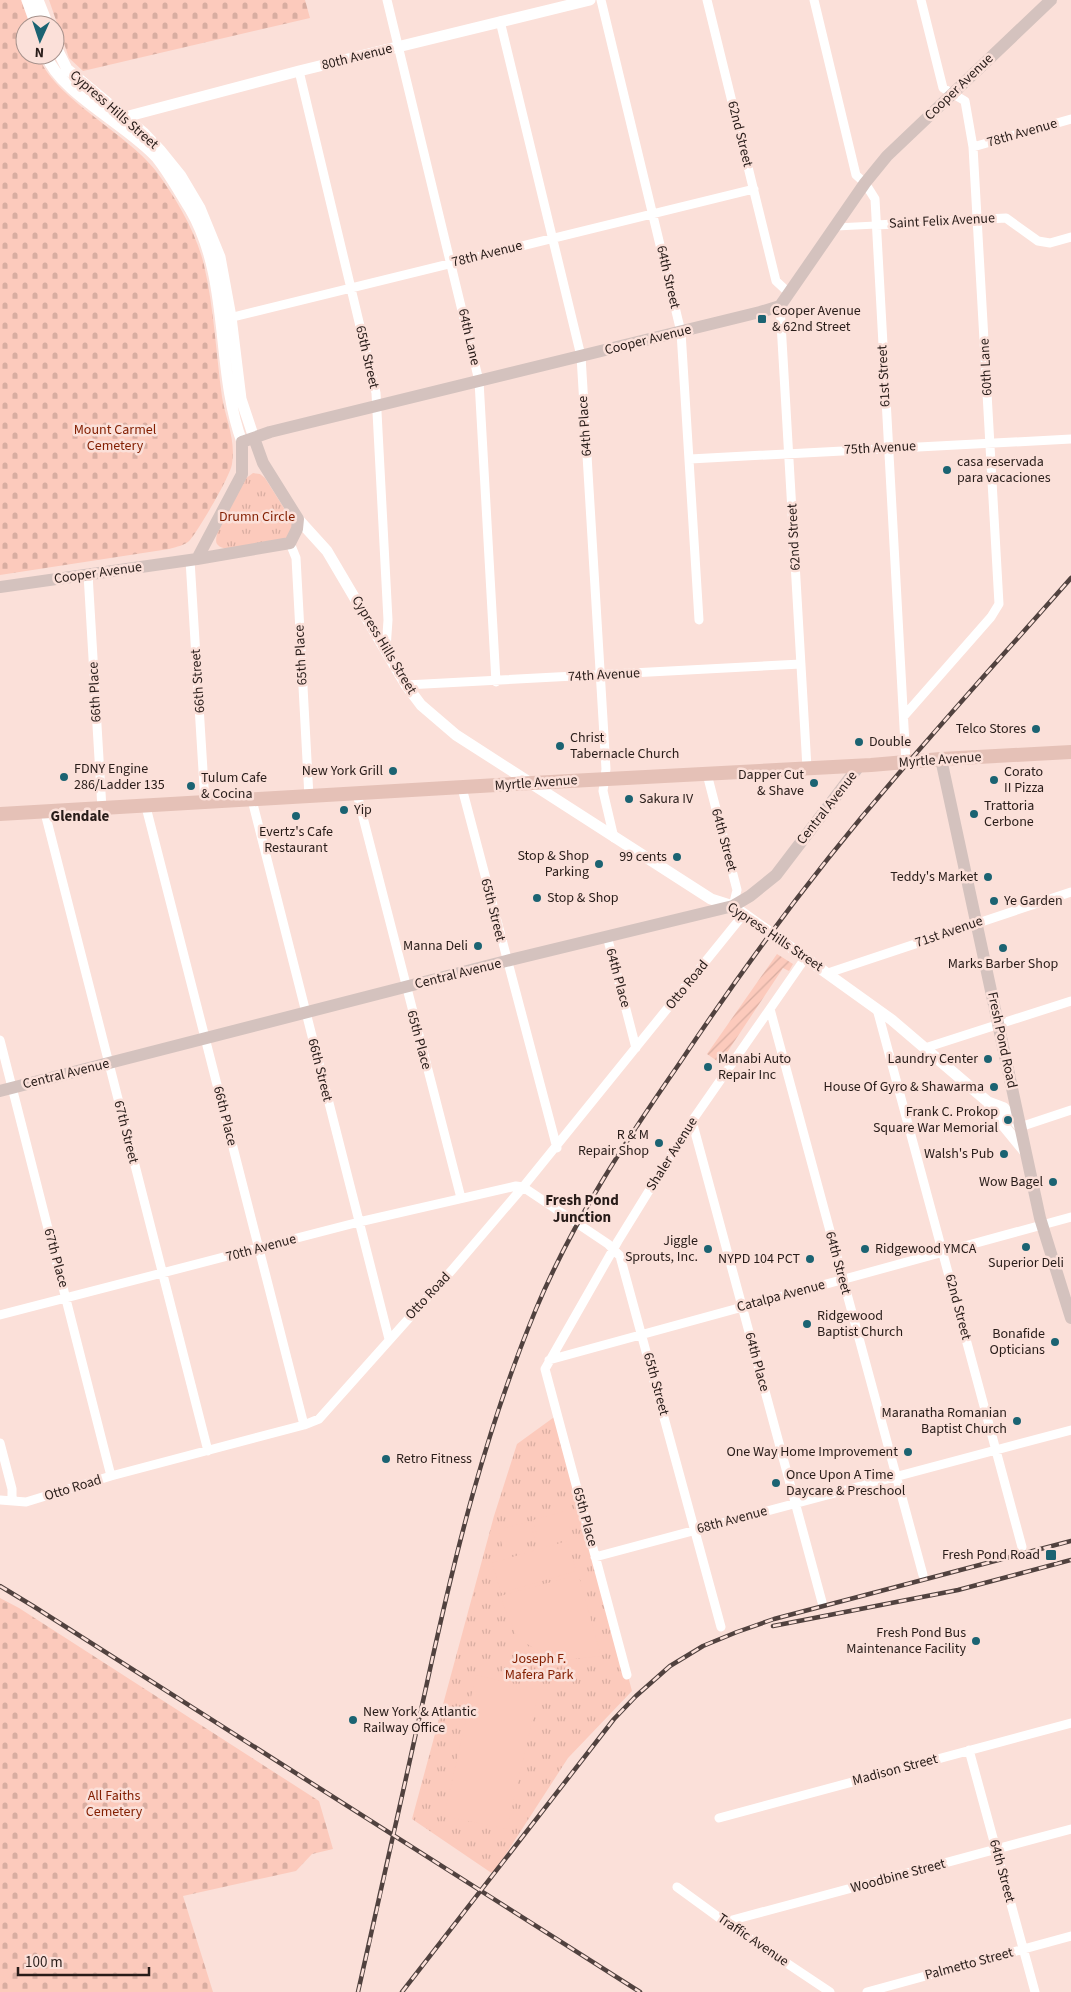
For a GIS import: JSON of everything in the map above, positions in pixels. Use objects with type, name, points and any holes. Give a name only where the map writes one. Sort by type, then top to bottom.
[{"type":"main road","name":"Cooper Avenue","points":[[248,440],[270,432],[780,306],[865,183],[887,156],[1051,0]]},
{"type":"main road","name":"Cypress Hills Street","points":[[248,440],[298,520]]},
{"type":"main road","points":[[193,560],[242,474],[248,440]]},
{"type":"main road","points":[[242,474],[253,469],[267,471]]},
{"type":"main road","points":[[290,543],[297,529],[298,520]]},
{"type":"main road","name":"Cooper Avenue","points":[[0,587],[193,560],[290,543]]},
{"type":"main road","name":"Myrtle Avenue","points":[[0,814],[45,813],[604,779],[859,766],[940,759],[1071,752]]},
{"type":"main road","name":"Fresh Pond Road","points":[[940,759],[1042,1226],[1071,1318]]},
{"type":"main road","name":"Central Avenue","points":[[6,1089],[506,961],[733,906],[750,896],[776,875],[859,766]]},
{"type":"street","points":[[27,0],[32,15]]},
{"type":"street","points":[[38,0],[44,15]]},
{"type":"street","name":"64th Lane","points":[[387,0],[479,381],[496,682]]},
{"type":"street","name":"80th Avenue","points":[[125,117],[299,71],[590,0]]},
{"type":"street","name":"64th Street","points":[[601,0],[681,332],[699,620]]},
{"type":"street","name":"62nd Street","points":[[708,0],[776,281],[789,293]]},
{"type":"street","name":"61st Street","points":[[814,0],[856,175],[865,183],[875,199],[906,763]]},
{"type":"street","name":"60th Lane","points":[[904,716],[991,617],[999,604],[973,147],[965,101],[943,88],[921,0]]},
{"type":"street","name":"64th Place","points":[[500,22],[581,356],[606,769],[603,791],[614,838]]},
{"type":"street","name":"Cypress Hills Street","points":[[52,65],[58,75],[76,92],[115,122],[156,158],[190,211],[202,235],[226,318]]},
{"type":"street","name":"Cypress Hills Street","points":[[65,65],[67,69],[144,133],[181,176],[200,208],[220,257],[234,418],[248,440]]},
{"type":"street","name":"65th Street","points":[[299,71],[376,392],[388,620],[386,649]]},
{"type":"street","name":"78th Avenue","points":[[973,147],[1071,119]]},
{"type":"street","name":"78th Avenue","points":[[226,318],[754,189]]},
{"type":"street","name":"Saint Felix Avenue","points":[[836,227],[1006,218],[1038,241],[1050,243],[1071,237]]},
{"type":"street","name":"62nd Street","points":[[780,306],[807,768]]},
{"type":"street","name":"75th Avenue","points":[[690,459],[1071,439]]},
{"type":"street","name":"Cypress Hills Street","points":[[298,520],[327,551],[406,685],[421,705],[456,735],[614,838],[712,899],[733,906],[743,915],[806,957],[877,1009],[988,1102],[1026,1154]]},
{"type":"street","name":"65th Place","points":[[290,543],[296,558],[309,797]]},
{"type":"street","name":"66th Street","points":[[193,560],[205,803]]},
{"type":"street","name":"66th Place","points":[[88,574],[102,809]]},
{"type":"street","name":"74th Avenue","points":[[406,685],[496,682],[801,664]]},
{"type":"street","name":"64th Street","points":[[707,774],[737,890],[733,906]]},
{"type":"street","name":"65th Street","points":[[462,788],[506,961],[557,1148]]},
{"type":"street","name":"65th Place","points":[[357,794],[460,1198]]},
{"type":"street","name":"66th Street","points":[[252,800],[389,1339]]},
{"type":"street","name":"66th Place","points":[[146,807],[304,1426]]},
{"type":"street","name":"67th Street","points":[[45,813],[208,1451]]},
{"type":"street","name":"71st Avenue","points":[[828,973],[976,922],[1071,892]]},
{"type":"street","name":"Otto Road","points":[[0,1500],[26,1502],[111,1476],[304,1426],[319,1419],[452,1270],[557,1148],[743,915]]},
{"type":"street","name":"64th Place","points":[[608,936],[636,1048]]},
{"type":"street","name":"Shaler Avenue","points":[[549,1360],[613,1249],[692,1121],[806,957]]},
{"type":"street","points":[[925,1048],[1071,1001]]},
{"type":"street","name":"64th Street","points":[[770,1009],[923,1575]]},
{"type":"street","name":"62nd Street","points":[[877,1009],[1022,1547]]},
{"type":"street","name":"67th Place","points":[[0,1040],[6,1089],[67,1297],[111,1476]]},
{"type":"street","name":"Cypress Hills Street","points":[[988,1102],[1004,1108],[1020,1127]]},
{"type":"street","points":[[1020,1127],[1071,1110]]},
{"type":"street","name":"64th Place","points":[[692,1121],[822,1602]]},
{"type":"street","name":"70th Avenue","points":[[0,1315],[359,1222],[516,1186],[523,1187]]},
{"type":"street","name":"65th Street","points":[[523,1187],[613,1249],[620,1256],[721,1627]]},
{"type":"street","name":"Catalpa Avenue","points":[[549,1360],[1071,1217]]},
{"type":"street","name":"65th Place","points":[[549,1360],[545,1369],[627,1675]]},
{"type":"street","name":"68th Avenue","points":[[596,1557],[1071,1430]]},
{"type":"street","points":[[0,1443],[12,1489],[12,1501]]},
{"type":"street","name":"Madison Street","points":[[719,1818],[1071,1723]]},
{"type":"street","name":"64th Street","points":[[969,1750],[1035,1992]]},
{"type":"street","name":"Woodbine Street","points":[[725,1922],[1071,1829]]},
{"type":"street","name":"Traffic Avenue","points":[[677,1887],[725,1922],[830,1992]]},
{"type":"street","name":"Palmetto Street","points":[[867,1992],[1071,1936]]},
{"type":"green space","name":"Mount Carmel Cemetery","points":[[0,0],[21,0],[26,15],[15,15],[15,65],[43,65],[59,86],[74,100],[143,157],[156,171],[185,216],[196,240],[204,265],[213,314],[222,397],[232,438],[233,455],[230,471],[220,491],[190,540],[181,546],[0,575]]},
{"type":"green space","points":[[49,0],[305,0],[310,18],[83,71],[69,58],[65,46],[65,15],[54,15]]},
{"type":"green space","name":"Drumn Circle","points":[[253,473],[260,474],[265,478],[294,524],[287,539],[250,548],[222,548],[216,543],[217,532],[245,479]]},
{"type":"green space","points":[[777,954],[793,964],[789,971],[783,968],[720,1063],[707,1054]]},
{"type":"green space","name":"Joseph F. Mafera Park","points":[[557,1415],[632,1691],[568,1758],[493,1874],[412,1819],[494,1516],[517,1444]]},
{"type":"green space","points":[[565,1511],[570,1531],[538,1539],[533,1520]]},
{"type":"green space","points":[[530,1521],[535,1540],[503,1548],[498,1530]]},
{"type":"green space","points":[[567,1541],[576,1571],[501,1593],[492,1563]]},
{"type":"green space","points":[[574,1576],[580,1580],[601,1656],[556,1661],[517,1638],[500,1596]]},
{"type":"green space","name":"All Faiths Cemetery","points":[[0,1598],[19,1608],[319,1801],[333,1849],[312,1854],[296,1871],[183,1896],[213,1992],[0,1992]]},
{"type":"green space","points":[[476,1675],[539,1690],[507,1829],[444,1816]]},
{"type":"railway","points":[[358,1992],[460,1540],[501,1401],[536,1309],[566,1245],[583,1213],[639,1123],[729,990],[782,918],[865,813],[1071,578]]},
{"type":"railway","points":[[402,1992],[614,1719],[636,1696],[670,1666],[703,1646],[774,1619],[1071,1541]]},
{"type":"railway","points":[[773,1626],[958,1590],[1071,1560]]},
{"type":"railway","points":[[0,1586],[640,1992]]},
{"type":"place","name":"Cooper Avenue & 62nd Street","points":[[762,319]]},
{"type":"place","name":"casa reservada para vacaciones","points":[[947,470]]},
{"type":"place","name":"Telco Stores","points":[[1036,729]]},
{"type":"place","name":"Double","points":[[859,742]]},
{"type":"place","name":"Christ Tabernacle Church","points":[[560,746]]},
{"type":"place","name":"New York Grill","points":[[393,771]]},
{"type":"place","name":"FDNY Engine 286/Ladder 135","points":[[64,777]]},
{"type":"place","name":"Corato II Pizza","points":[[994,780]]},
{"type":"place","name":"Dapper Cut & Shave","points":[[814,783]]},
{"type":"place","name":"Tulum Cafe & Cocina","points":[[191,786]]},
{"type":"place","name":"Sakura IV","points":[[629,799]]},
{"type":"place","name":"Yip","points":[[344,810]]},
{"type":"place","name":"Trattoria Cerbone","points":[[974,814]]},
{"type":"place","name":"Evertz's Cafe Restaurant","points":[[296,816]]},
{"type":"place","name":"99 cents","points":[[677,857]]},
{"type":"place","name":"Stop & Shop Parking","points":[[599,864]]},
{"type":"place","name":"Teddy's Market","points":[[988,877]]},
{"type":"place","name":"Stop & Shop","points":[[537,898]]},
{"type":"place","name":"Ye Garden","points":[[994,901]]},
{"type":"place","name":"Manna Deli","points":[[478,946]]},
{"type":"place","name":"Marks Barber Shop","points":[[1003,948]]},
{"type":"place","name":"Laundry Center","points":[[988,1059]]},
{"type":"place","name":"Manabi Auto Repair Inc","points":[[708,1067]]},
{"type":"place","name":"House Of Gyro & Shawarma","points":[[994,1087]]},
{"type":"place","name":"Frank C. Prokop Square War Memorial","points":[[1008,1120]]},
{"type":"place","name":"R & M Repair Shop","points":[[659,1143]]},
{"type":"place","name":"Walsh's Pub","points":[[1004,1154]]},
{"type":"place","name":"Wow Bagel","points":[[1053,1182]]},
{"type":"place","name":"Superior Deli","points":[[1026,1247]]},
{"type":"place","name":"Jiggle Sprouts, Inc.","points":[[708,1249]]},
{"type":"place","name":"Ridgewood YMCA","points":[[865,1249]]},
{"type":"place","name":"NYPD 104 PCT","points":[[810,1259]]},
{"type":"place","name":"Ridgewood Baptist Church","points":[[807,1324]]},
{"type":"place","name":"Bonafide Opticians","points":[[1055,1342]]},
{"type":"place","name":"Maranatha Romanian Baptist Church","points":[[1017,1421]]},
{"type":"place","name":"One Way Home Improvement","points":[[908,1452]]},
{"type":"place","name":"Retro Fitness","points":[[386,1459]]},
{"type":"place","name":"Once Upon A Time Daycare & Preschool","points":[[776,1483]]},
{"type":"place","name":"Fresh Pond Road","points":[[1051,1555]]},
{"type":"place","name":"Fresh Pond Bus Maintenance Facility","points":[[976,1641]]},
{"type":"place","name":"New York & Atlantic Railway Office","points":[[353,1720]]},
{"type":"district","name":"Glendale","points":[[80,816]]},
{"type":"district","name":"Fresh Pond Junction","points":[[582,1208]]}]
